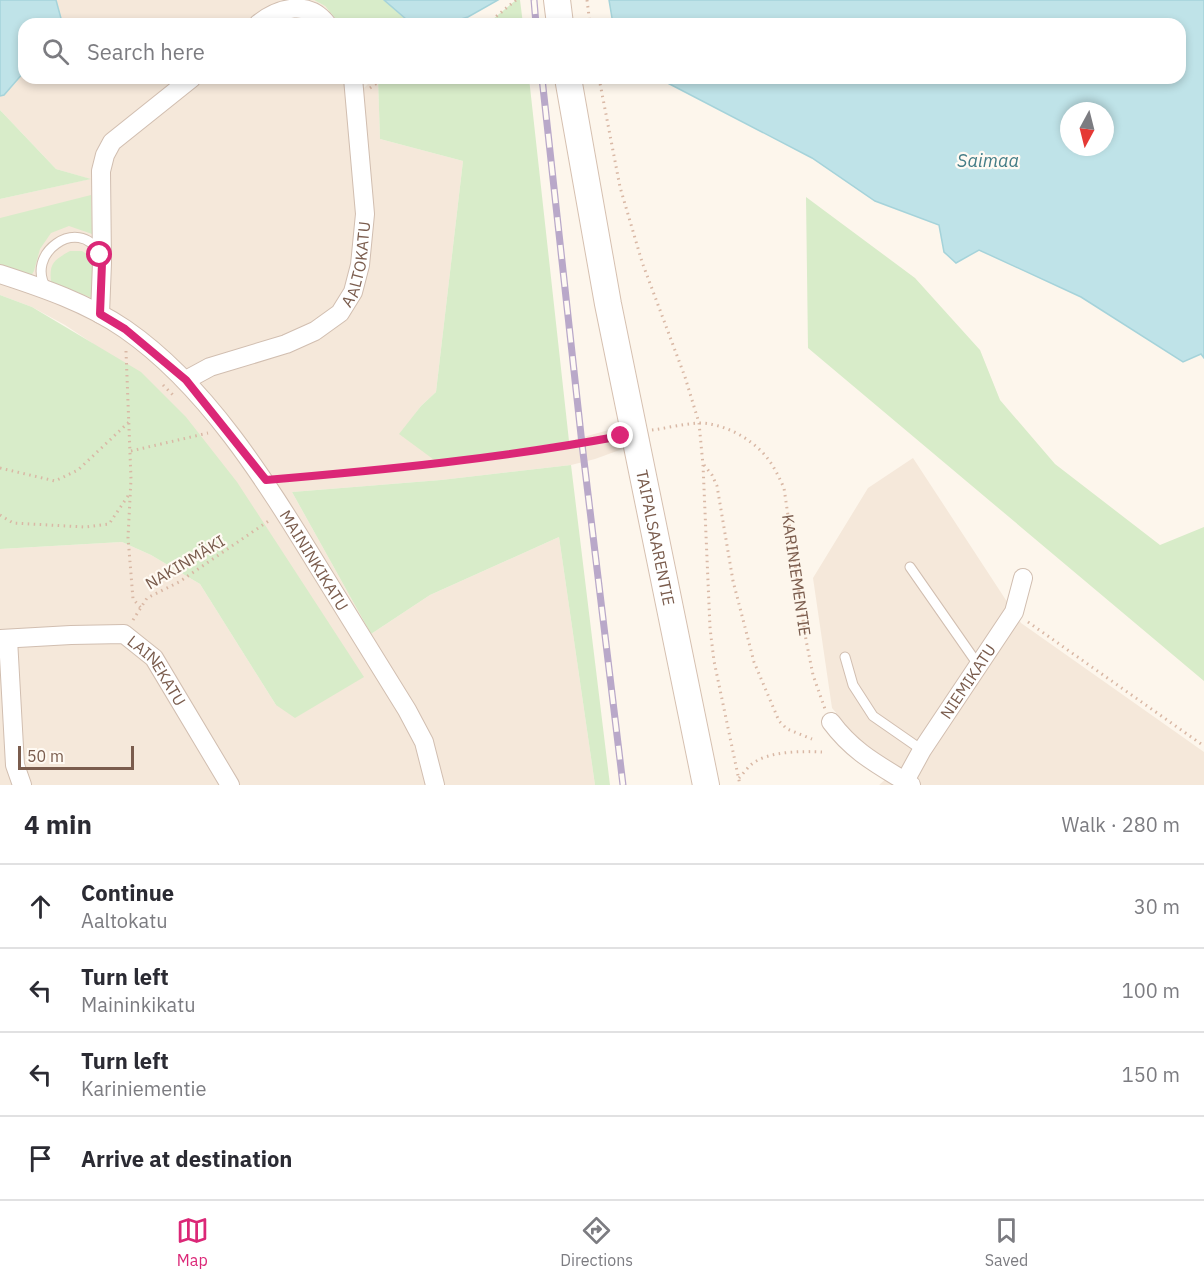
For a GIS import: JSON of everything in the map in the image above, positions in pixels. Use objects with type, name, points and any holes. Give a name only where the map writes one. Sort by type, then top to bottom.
[{"type":"main road","points":[[556,0],[559,18]]},
{"type":"main road","name":"TAIPALSAARENTIE","points":[[569,84],[610,316],[706,785]]},
{"type":"street","points":[[268,18],[284,9],[302,7],[323,18]]},
{"type":"street","points":[[100,314],[101,171],[105,155],[112,142],[184,84]]},
{"type":"street","name":"AALTOKATU","points":[[186,380],[210,367],[286,344],[315,331],[340,313],[353,292],[360,265],[365,214],[354,84]]},
{"type":"street","name":"MAININKIKATU","points":[[0,274],[49,291],[100,314],[125,329],[186,380],[266,480],[407,710],[424,742],[435,785]]},
{"type":"street","name":"NIEMIKATU","points":[[906,784],[922,750],[1014,612],[1023,578]]},
{"type":"street","name":"LAINEKATU","points":[[4,639],[124,634],[154,657],[230,785]]},
{"type":"street","points":[[4,639],[15,765],[22,785]]},
{"type":"street","points":[[831,722],[842,737],[862,755],[906,784]]},
{"type":"lane","points":[[49,291],[41,279],[42,267],[49,249],[57,242],[79,237],[90,241],[96,248],[102,263]]},
{"type":"lane","points":[[910,567],[979,666]]},
{"type":"lane","points":[[845,657],[853,685],[873,716],[922,750]]},
{"type":"path","points":[[494,18],[516,0]]},
{"type":"path","points":[[587,0],[589,18]]},
{"type":"path","points":[[600,84],[620,187],[642,262],[685,377],[699,423],[712,650],[740,785]]},
{"type":"path","points":[[134,358],[126,351],[131,492],[128,537],[133,599],[141,608]]},
{"type":"path","points":[[159,380],[175,397]]},
{"type":"path","points":[[0,468],[55,481],[78,470],[130,421]]},
{"type":"path","name":"KARINIEMENTIE","points":[[646,431],[699,423],[730,430],[763,452],[775,468],[784,488],[806,640],[821,701],[831,722]]},
{"type":"path","points":[[130,451],[210,434],[202,426]]},
{"type":"path","points":[[266,480],[453,463],[621,436]]},
{"type":"path","points":[[703,465],[712,475],[717,486],[733,581],[754,662],[779,720],[787,729],[812,739]]},
{"type":"path","points":[[0,515],[14,523],[85,527],[109,524],[131,492]]},
{"type":"path","name":"NAKINMÄKI","points":[[124,634],[147,598],[179,582],[269,519]]},
{"type":"path","points":[[1014,612],[1204,746]]},
{"type":"path","points":[[739,778],[754,763],[774,755],[804,751],[822,752]]},
{"type":"shaded area","points":[[56,0],[314,0],[325,6],[335,18],[60,18]]},
{"type":"shaded area","points":[[18,79],[18,84],[363,84],[364,88],[368,84],[378,84],[380,139],[463,161],[436,392],[421,406],[400,434],[569,441],[645,420],[650,439],[595,459],[571,465],[441,480],[292,492],[371,634],[430,595],[559,537],[595,785],[0,785],[0,549],[122,542],[151,555],[200,584],[276,705],[345,649],[272,537],[92,343],[32,307],[0,295],[0,199],[90,179],[56,169],[0,110],[0,96],[4,95]]},
{"type":"shaded area","points":[[913,458],[1021,623],[1204,752],[1204,785],[879,785],[899,767],[865,747],[832,708],[813,578],[868,488]]},
{"type":"green space","points":[[314,0],[384,0],[405,18],[335,18],[325,6]]},
{"type":"green space","points":[[516,0],[520,0],[522,18],[494,18]]},
{"type":"green space","points":[[378,84],[530,84],[569,441],[437,462],[399,434],[421,406],[436,392],[463,161],[380,139]]},
{"type":"green space","points":[[0,110],[56,169],[91,179],[0,199]]},
{"type":"green space","points":[[91,195],[92,234],[69,226],[51,233],[40,249],[31,276],[0,264],[0,218]]},
{"type":"green space","points":[[806,197],[915,278],[980,350],[1000,400],[1055,464],[1160,545],[1204,527],[1204,681],[808,348]]},
{"type":"green space","points":[[70,251],[82,251],[92,257],[95,276],[92,298],[51,282],[52,266]]},
{"type":"green space","points":[[0,295],[32,307],[141,372],[186,417],[237,482],[364,677],[295,718],[276,705],[200,584],[151,555],[122,542],[0,549]]},
{"type":"green space","points":[[571,465],[610,785],[595,785],[559,537],[430,595],[371,634],[292,492],[441,480]]},
{"type":"water","points":[[0,0],[56,0],[61,18],[18,18],[18,79],[4,95],[0,96]]},
{"type":"water","points":[[384,0],[498,0],[464,18],[405,18]]},
{"type":"water","name":"Saimaa","points":[[609,0],[1204,0],[1204,358],[1201,354],[1183,362],[1081,297],[979,250],[956,263],[944,252],[939,225],[875,201],[812,158],[670,84],[1186,84],[1186,18],[612,18]]},
{"type":"railway","points":[[534,0],[536,18]]},
{"type":"railway","points":[[543,84],[582,444],[623,785]]},
{"type":"route","points":[[100,255],[102,263],[100,314],[125,329],[186,380],[266,480],[453,463],[621,436]]}]
